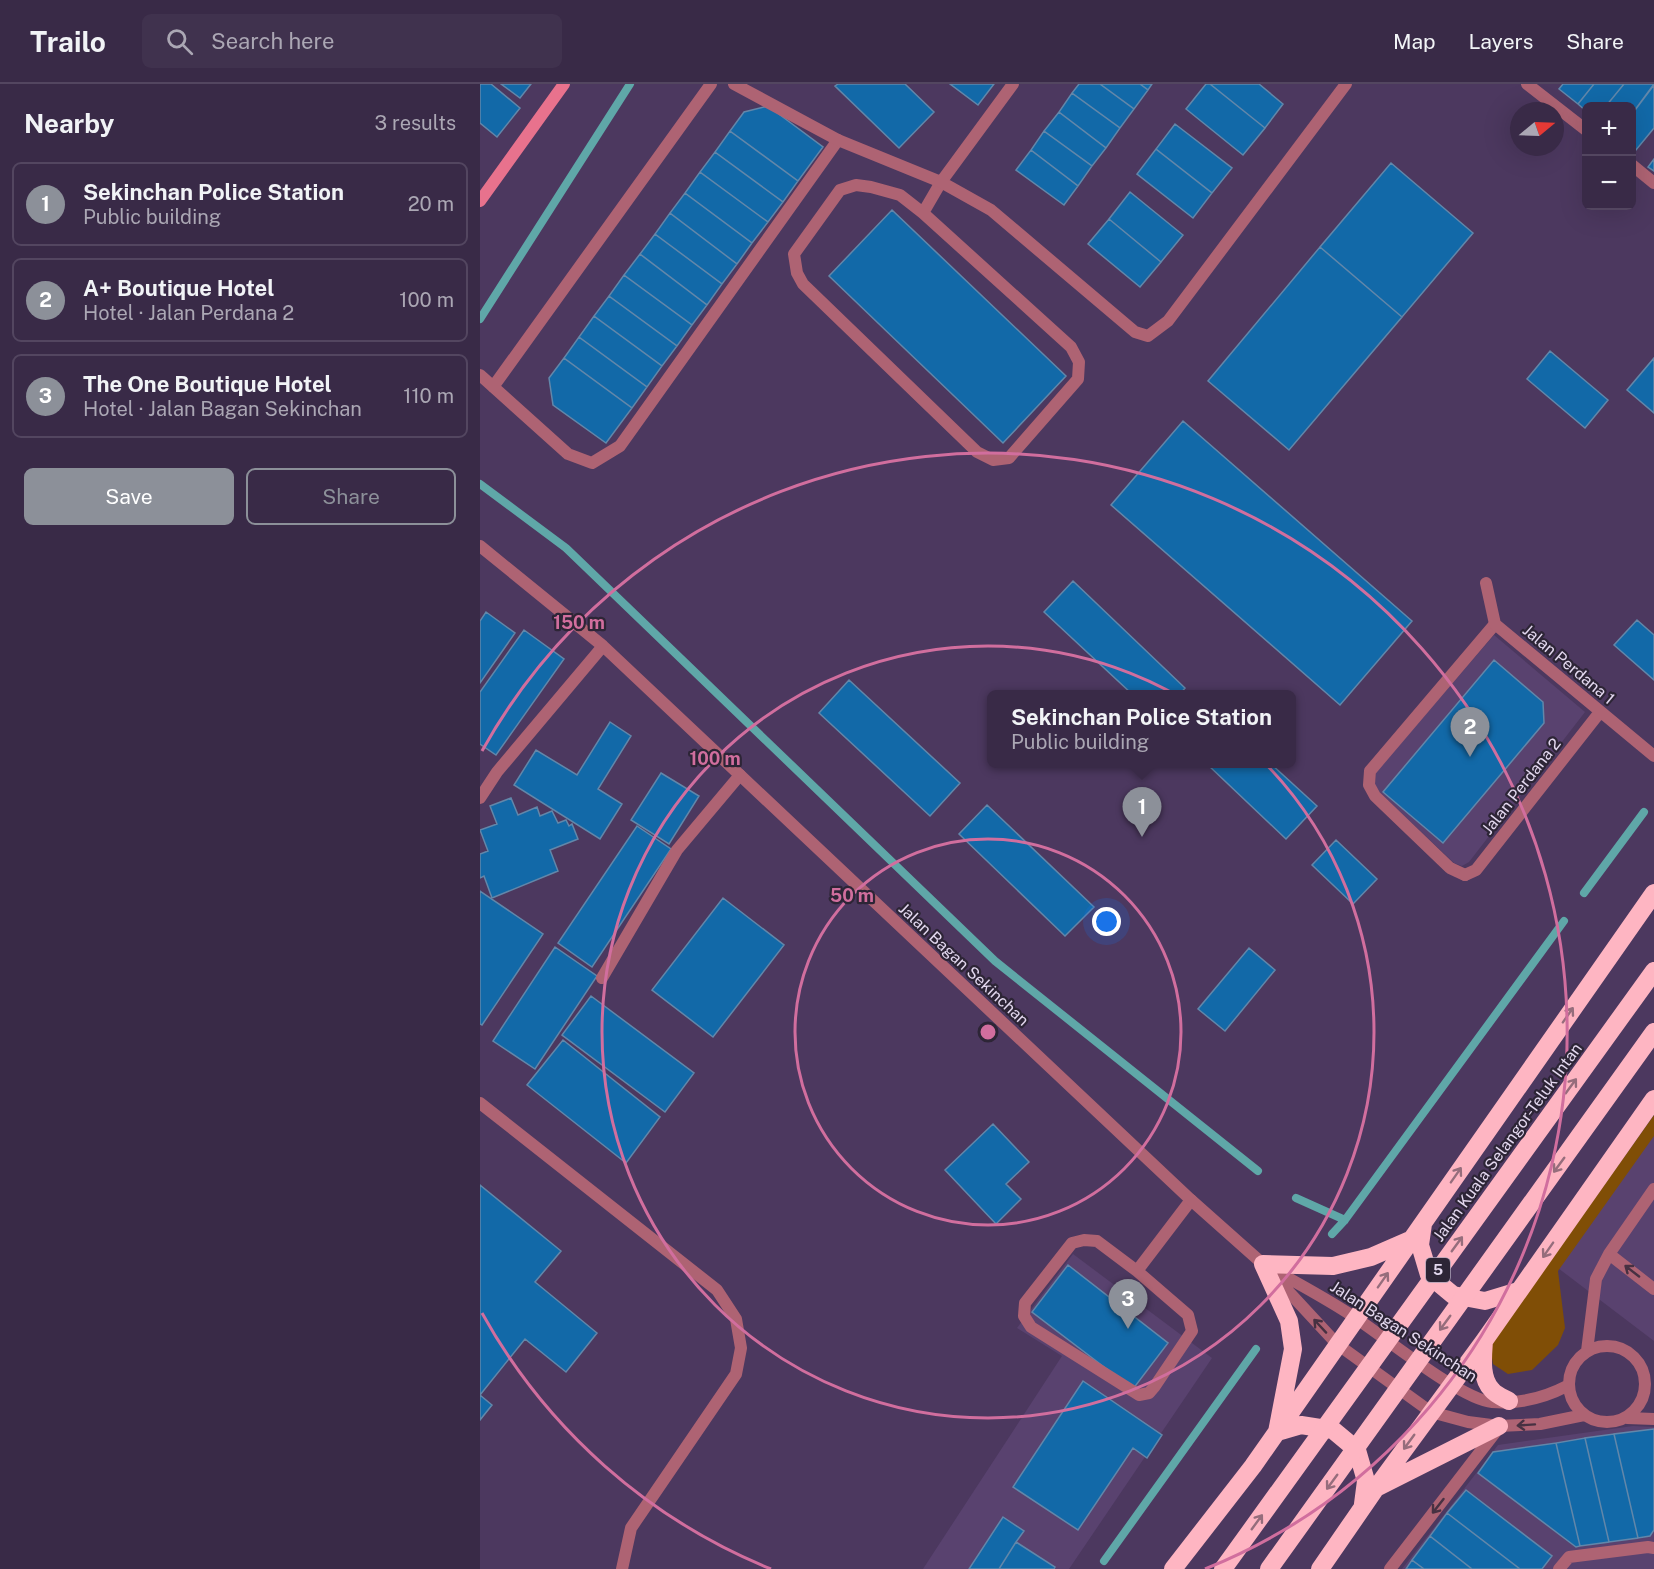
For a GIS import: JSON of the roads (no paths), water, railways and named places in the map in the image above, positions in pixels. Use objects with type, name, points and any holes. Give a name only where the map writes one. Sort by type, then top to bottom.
[{"type":"highway","name":"Jalan Kuala Selangor-Teluk Intan","points":[[1173,1569],[1253,1466],[1654,893]]},
{"type":"highway","name":"Jalan Kuala Selangor-Teluk Intan","points":[[1223,1569],[1654,971]]},
{"type":"highway","name":"5","points":[[1269,1569],[1654,1032]]},
{"type":"highway","points":[[1320,1569],[1654,1099]]},
{"type":"highway","points":[[1423,1222],[1420,1245],[1429,1275],[1453,1295],[1485,1301],[1518,1291]]},
{"type":"highway","points":[[1363,1507],[1366,1481],[1357,1450],[1333,1430],[1301,1425],[1277,1432],[1293,1349],[1289,1321],[1263,1264],[1333,1266],[1371,1257],[1410,1240]]},
{"type":"highway","points":[[1484,1341],[1482,1361],[1488,1385],[1492,1391],[1509,1401]]},
{"type":"highway","points":[[1376,1488],[1499,1426]]},
{"type":"street","points":[[480,201],[564,84]]},
{"type":"street","points":[[493,387],[711,84]]},
{"type":"street","points":[[734,84],[838,140],[941,182],[991,210],[1135,332],[1148,336],[1168,321],[1346,84]]},
{"type":"street","points":[[923,213],[941,182],[1012,84]]},
{"type":"street","points":[[1527,84],[1582,126]]},
{"type":"street","points":[[480,375],[568,454],[592,463],[620,446],[838,140]]},
{"type":"street","points":[[1636,168],[1654,183]]},
{"type":"street","points":[[856,185],[872,187],[900,195],[923,213],[1071,347],[1079,362],[1078,379],[1009,458],[993,460],[977,452],[803,284],[797,273],[794,254],[840,190],[856,185]]},
{"type":"street","name":"Jalan Bagan Sekinchan","points":[[480,546],[603,646],[1191,1200],[1263,1264],[1337,1344],[1431,1412],[1468,1422],[1499,1426],[1539,1424],[1584,1415]]},
{"type":"street","points":[[1486,583],[1495,624]]},
{"type":"street","name":"Jalan Perdana 1","points":[[1495,624],[1654,756]]},
{"type":"street","name":"Jalan Perdana 2","points":[[1495,624],[1370,771],[1369,785],[1375,796],[1450,868],[1465,875],[1476,870],[1600,712]]},
{"type":"street","points":[[480,798],[497,772],[603,646]]},
{"type":"street","points":[[602,978],[677,850],[740,775]]},
{"type":"street","points":[[480,1103],[717,1290],[736,1319],[741,1348],[736,1374],[631,1528],[622,1569]]},
{"type":"street","points":[[1587,1351],[1596,1279],[1609,1254],[1654,1190]]},
{"type":"street","points":[[1137,1271],[1191,1200]]},
{"type":"street","points":[[1084,1240],[1097,1241],[1137,1271],[1188,1315],[1192,1331],[1155,1386],[1149,1393],[1139,1395],[1031,1327],[1024,1316],[1025,1303],[1072,1243],[1084,1240]]},
{"type":"street","points":[[1609,1254],[1654,1289]]},
{"type":"street","name":"Jalan Bagan Sekinchan","points":[[1263,1264],[1356,1318],[1451,1384],[1480,1399],[1492,1402],[1528,1400],[1567,1386]]},
{"type":"street","points":[[1628,1418],[1640,1404],[1649,1378],[1632,1356],[1622,1349],[1610,1346],[1587,1351],[1577,1359],[1571,1370],[1567,1386],[1575,1406],[1595,1421],[1608,1423],[1628,1418],[1654,1419]]},
{"type":"street","points":[[1389,1569],[1499,1426]]},
{"type":"street","points":[[1559,1569],[1569,1557],[1654,1548]]},
{"type":"waterway","points":[[480,319],[630,84]]},
{"type":"waterway","points":[[480,484],[566,548],[995,961],[1258,1171]]},
{"type":"waterway","points":[[1584,893],[1644,812]]},
{"type":"waterway","points":[[1332,1234],[1345,1220],[1564,921]]},
{"type":"waterway","points":[[1296,1198],[1345,1220]]},
{"type":"waterway","points":[[1104,1561],[1256,1349]]},
{"type":"place","name":"A+ Boutique Hotel","points":[[1470,757]]},
{"type":"place","name":"Sekinchan Police Station","points":[[1142,837]]},
{"type":"place","name":"The One Boutique Hotel","points":[[1128,1329]]}]
